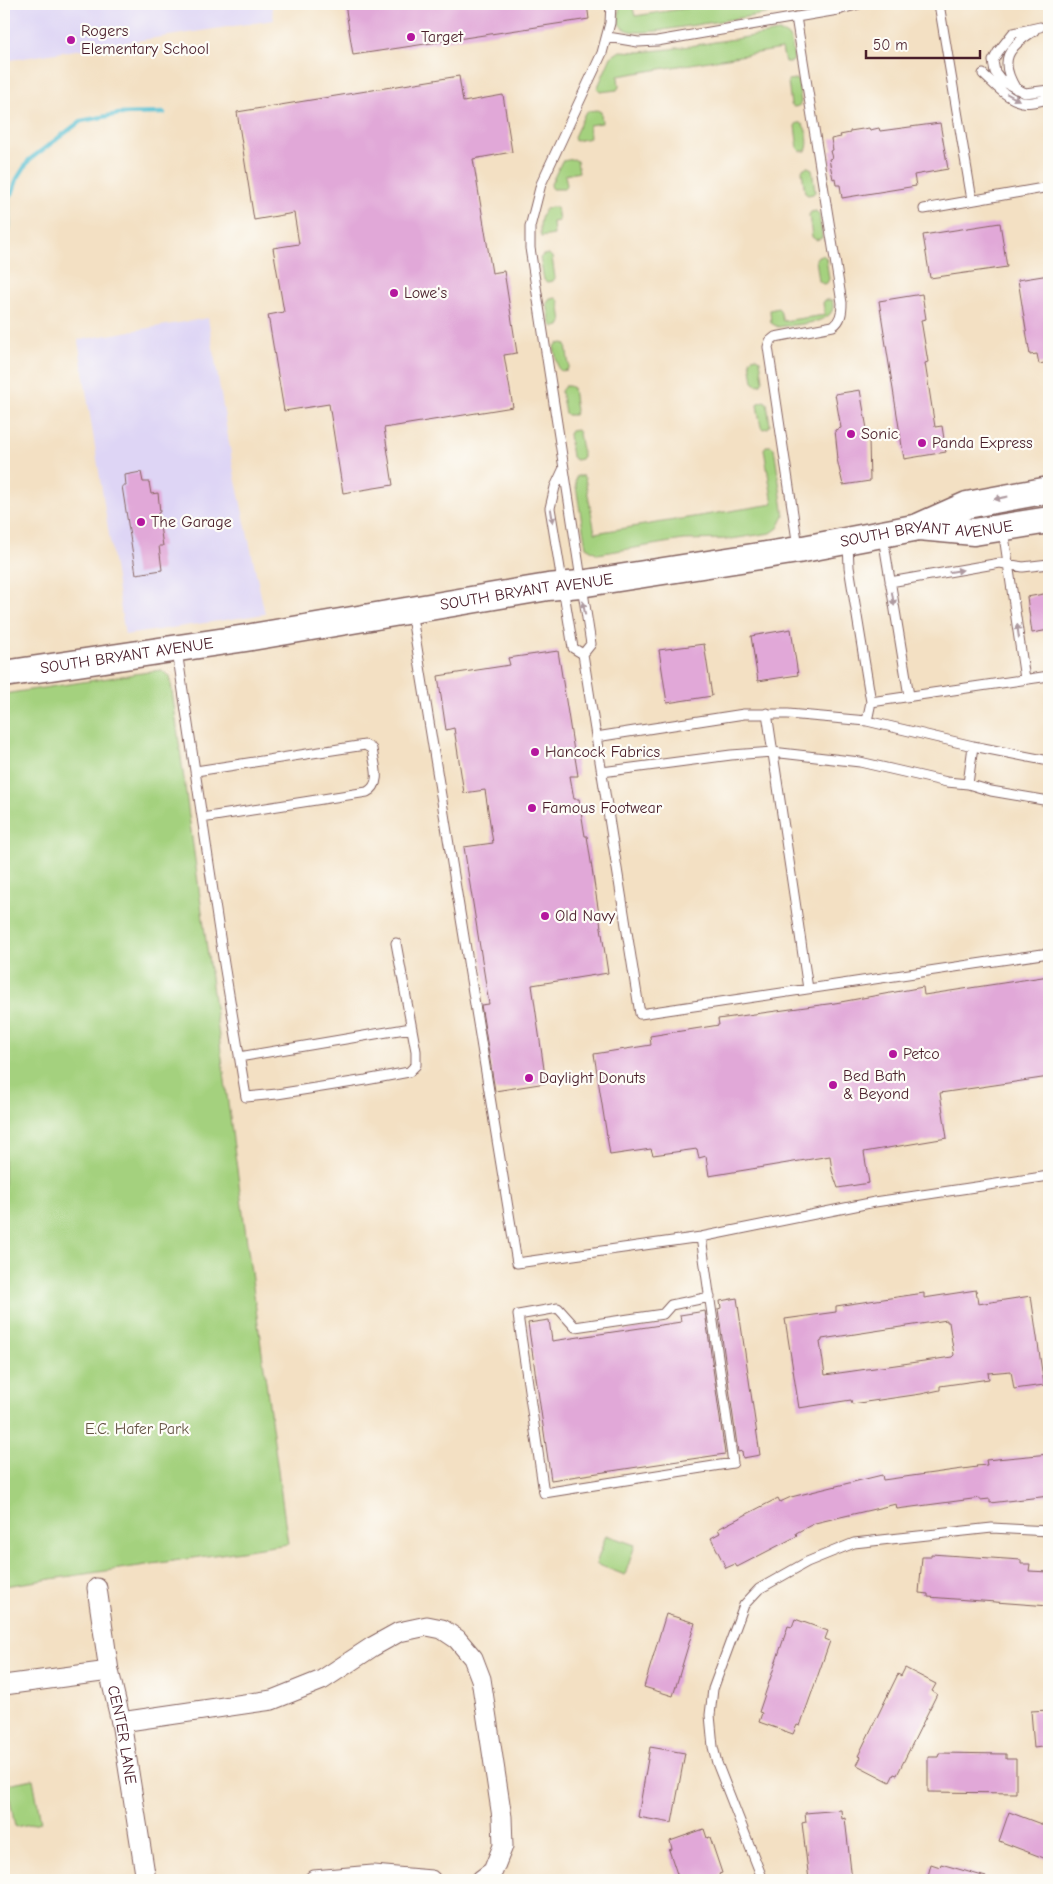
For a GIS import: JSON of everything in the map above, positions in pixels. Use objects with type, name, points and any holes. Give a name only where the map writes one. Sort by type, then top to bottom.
[{"type":"main road","points":[[919,526],[967,505],[1049,490]]},
{"type":"main road","name":"SOUTH BRYANT AVENUE","points":[[4,674],[798,550],[919,526],[974,532],[1049,520]]},
{"type":"street","name":"CENTER LANE","points":[[97,1588],[109,1671],[121,1722],[146,1880]]},
{"type":"street","points":[[121,1722],[272,1700],[322,1680],[372,1647],[399,1632],[427,1626],[442,1629],[457,1639],[473,1658],[482,1679],[502,1817],[503,1846],[493,1871],[481,1880]]},
{"type":"street","points":[[4,1686],[109,1671]]},
{"type":"street","points":[[314,1880],[373,1875],[431,1880]]},
{"type":"lane","points":[[583,654],[573,648],[572,585],[563,470],[530,248],[530,227],[541,184],[602,54],[608,37],[611,4]]},
{"type":"lane","points":[[608,37],[638,42],[657,41],[838,10],[860,4]]},
{"type":"lane","points":[[939,4],[972,200]]},
{"type":"lane","points":[[796,17],[842,303],[840,318],[832,326],[775,337],[768,347],[798,550]]},
{"type":"lane","points":[[1017,90],[1010,80],[1007,60],[1010,50],[1018,41],[1040,27],[1013,33],[998,52],[994,61],[995,72],[1002,81],[1017,90],[1030,93],[1049,90]]},
{"type":"lane","points":[[983,74],[1005,93],[1020,102],[1049,99]]},
{"type":"lane","points":[[924,208],[1049,187]]},
{"type":"lane","points":[[563,470],[555,487],[550,508],[590,644],[583,654],[640,1014],[1049,953]]},
{"type":"lane","points":[[1003,528],[1025,679]]},
{"type":"lane","points":[[882,534],[908,696]]},
{"type":"lane","points":[[848,541],[849,567],[871,702],[867,721]]},
{"type":"lane","points":[[890,582],[1008,564],[1023,567],[1049,564]]},
{"type":"lane","points":[[410,610],[517,1263],[702,1236],[875,1202],[1049,1176]]},
{"type":"lane","points":[[176,648],[246,1097],[277,1094],[409,1072],[416,1065],[416,1051],[396,942]]},
{"type":"lane","points":[[871,702],[1049,676]]},
{"type":"lane","points":[[596,737],[744,714],[767,714],[867,721],[973,746],[1049,761]]},
{"type":"lane","points":[[767,714],[808,989]]},
{"type":"lane","points":[[196,771],[365,745],[372,749],[377,781],[373,789],[367,792],[202,818]]},
{"type":"lane","points":[[968,784],[973,746]]},
{"type":"lane","points":[[602,772],[731,755],[772,752],[860,762],[948,782],[968,784],[1049,801]]},
{"type":"lane","points":[[239,1057],[412,1028]]},
{"type":"lane","points":[[702,1236],[733,1463],[544,1493],[518,1315],[558,1308],[575,1327],[663,1314],[671,1305],[710,1297]]},
{"type":"lane","points":[[763,1880],[718,1763],[713,1747],[710,1715],[713,1689],[744,1605],[759,1589],[807,1562],[854,1543],[992,1528],[1049,1531]]},
{"type":"shaded area","name":"Rogers Elementary School","points":[[4,4],[271,4],[274,20],[4,61]]},
{"type":"shaded area","points":[[208,318],[234,472],[265,614],[125,635],[78,340]]},
{"type":"green space","points":[[622,4],[632,4],[635,16],[714,4],[822,4],[642,32],[627,30],[619,24],[619,10]]},
{"type":"green space","points":[[779,32],[787,35],[791,42],[794,59],[792,62],[785,62],[782,49],[618,76],[619,87],[617,90],[600,92],[597,89],[611,57],[620,51],[640,52],[670,49]]},
{"type":"green space","points":[[795,79],[798,81],[801,102],[799,106],[794,107],[791,105],[788,80]]},
{"type":"green space","points":[[597,110],[601,112],[602,123],[589,125],[590,138],[575,141],[574,137],[585,113]]},
{"type":"green space","points":[[797,123],[803,125],[806,132],[808,144],[806,151],[798,149],[795,126]]},
{"type":"green space","points":[[574,159],[577,161],[579,172],[565,175],[567,185],[564,189],[552,189],[551,184],[562,161]]},
{"type":"green space","points":[[808,167],[812,169],[815,192],[808,195],[805,193],[802,171]]},
{"type":"green space","points":[[551,207],[557,207],[559,221],[553,222],[554,235],[541,237],[540,224],[544,211]]},
{"type":"green space","points":[[816,211],[819,214],[822,238],[816,240],[812,237],[809,215],[811,212]]},
{"type":"green space","points":[[549,254],[552,257],[555,278],[553,281],[547,282],[544,280],[540,258],[543,255]]},
{"type":"green space","points":[[823,255],[826,258],[829,279],[827,283],[823,284],[819,281],[816,259],[818,256]]},
{"type":"green space","points":[[556,298],[559,301],[562,322],[560,326],[554,327],[551,324],[547,303],[550,299]]},
{"type":"green space","points":[[825,300],[832,300],[833,308],[830,314],[823,319],[804,324],[778,327],[771,323],[770,310],[778,308],[783,321],[825,315],[823,303]]},
{"type":"green space","points":[[563,343],[566,345],[569,366],[567,370],[561,371],[558,368],[554,347],[557,344]]},
{"type":"green space","points":[[757,357],[760,360],[763,380],[761,384],[757,385],[753,382],[750,361],[752,358]]},
{"type":"green space","points":[[565,386],[573,388],[576,411],[574,415],[567,415],[565,413],[561,391]]},
{"type":"green space","points":[[764,401],[767,403],[770,425],[768,428],[763,429],[757,405]]},
{"type":"green space","points":[[577,430],[583,456],[581,459],[576,460],[572,457],[569,434],[571,431]]},
{"type":"green space","points":[[766,446],[774,448],[784,516],[778,528],[771,533],[731,539],[683,540],[598,554],[586,547],[575,480],[577,476],[585,478],[595,533],[773,504],[764,449]]},
{"type":"green space","name":"E.C. Hafer Park","points":[[161,670],[170,676],[288,1544],[4,1586],[4,694]]},
{"type":"green space","points":[[606,1535],[635,1545],[625,1575],[596,1564]]},
{"type":"green space","points":[[33,1779],[41,1822],[15,1827],[7,1784]]},
{"type":"building","name":"Target","points":[[345,4],[587,4],[589,19],[353,55]]},
{"type":"building","name":"Lowe's","points":[[459,76],[463,102],[503,95],[512,152],[473,159],[492,273],[504,271],[517,353],[504,355],[513,407],[384,428],[393,485],[343,493],[329,404],[284,411],[268,315],[284,312],[273,248],[299,244],[294,213],[254,220],[237,112]]},
{"type":"building","points":[[940,123],[948,169],[914,175],[916,186],[842,198],[840,185],[836,185],[835,178],[833,179],[829,159],[832,158],[830,151],[833,150],[831,139],[841,137],[840,135],[850,133],[850,131],[869,128],[870,130],[879,128],[880,131]]},
{"type":"building","points":[[1000,223],[1007,267],[930,278],[923,235]]},
{"type":"building","points":[[1049,275],[1049,362],[1039,364],[1037,354],[1030,355],[1018,280]]},
{"type":"building","points":[[922,294],[926,319],[921,320],[928,362],[925,363],[935,427],[942,426],[946,452],[904,459],[879,301]]},
{"type":"building","name":"Sonic","points":[[860,390],[869,440],[870,481],[843,485],[837,459],[835,430],[841,428],[835,394]]},
{"type":"building","name":"The Garage","points":[[141,472],[143,482],[149,482],[151,494],[158,493],[160,512],[158,513],[163,546],[159,546],[162,570],[136,574],[122,486],[126,486],[125,475]]},
{"type":"building","points":[[1049,593],[1049,630],[1032,633],[1027,597]]},
{"type":"building","points":[[791,629],[798,675],[758,681],[751,636]]},
{"type":"building","points":[[704,644],[712,696],[667,703],[659,650]]},
{"type":"building","points":[[558,651],[578,776],[570,776],[574,799],[579,799],[585,836],[587,836],[608,973],[532,985],[546,1083],[495,1091],[481,1005],[489,1004],[464,847],[493,843],[485,790],[464,793],[454,728],[446,730],[438,676],[510,665],[508,658]]},
{"type":"building","points":[[1049,976],[1049,1077],[940,1093],[947,1138],[864,1152],[869,1183],[838,1188],[832,1171],[830,1156],[709,1176],[706,1156],[699,1158],[697,1149],[653,1155],[651,1149],[610,1155],[594,1054],[651,1045],[650,1036],[719,1025],[718,1019],[835,1003],[923,987],[924,995]]},
{"type":"building","points":[[976,1290],[978,1304],[1031,1296],[1044,1385],[1014,1389],[1011,1371],[988,1373],[989,1379],[940,1386],[940,1390],[921,1394],[852,1404],[851,1400],[799,1408],[785,1319],[836,1312],[836,1306],[924,1293],[924,1298]],"holes":[[[947,1320],[949,1322],[954,1355],[952,1357],[825,1375],[820,1342],[822,1339]]]},
{"type":"building","points":[[737,1298],[760,1455],[743,1458],[742,1451],[738,1452],[718,1309],[721,1308],[720,1301]]},
{"type":"building","points":[[705,1311],[725,1454],[551,1480],[528,1323],[549,1320],[552,1341],[681,1322],[680,1315]]},
{"type":"building","points":[[1049,1454],[1049,1496],[990,1503],[990,1499],[980,1500],[980,1498],[897,1509],[896,1504],[815,1523],[796,1533],[797,1536],[737,1567],[735,1564],[726,1568],[711,1538],[720,1533],[718,1529],[778,1498],[780,1502],[791,1497],[882,1475],[883,1480],[977,1467],[987,1465],[986,1460]]},
{"type":"building","points":[[931,1554],[1021,1560],[1021,1564],[1030,1564],[1029,1571],[1049,1572],[1049,1606],[928,1597],[928,1594],[919,1593],[922,1557],[931,1557]]},
{"type":"building","points":[[666,1614],[695,1623],[673,1696],[644,1687]]},
{"type":"building","points":[[795,1619],[828,1631],[825,1639],[830,1641],[800,1726],[797,1725],[793,1734],[759,1722],[762,1713],[759,1712],[788,1626],[792,1627]]},
{"type":"building","points":[[905,1668],[936,1684],[932,1691],[937,1694],[897,1775],[894,1774],[890,1782],[857,1765],[861,1757],[858,1756],[898,1674],[901,1676]]},
{"type":"building","points":[[1049,1710],[1049,1746],[1034,1748],[1031,1711]]},
{"type":"building","points":[[650,1747],[685,1753],[672,1823],[638,1817]]},
{"type":"building","points":[[939,1753],[1006,1754],[1006,1759],[1016,1759],[1016,1793],[928,1792],[928,1757],[938,1757]]},
{"type":"building","points":[[841,1810],[842,1819],[845,1818],[852,1880],[809,1880],[802,1823],[806,1822],[805,1813]]},
{"type":"building","points":[[1009,1812],[1049,1827],[1049,1860],[999,1841]]},
{"type":"building","points":[[704,1829],[707,1838],[710,1837],[722,1873],[719,1874],[721,1880],[679,1880],[669,1850],[672,1849],[670,1841]]},
{"type":"building","points":[[931,1864],[940,1867],[941,1864],[986,1877],[985,1880],[927,1880]]},
{"type":"waterway","points":[[4,245],[9,226],[8,198],[12,194],[17,179],[29,160],[81,121],[119,114],[164,113]]},
{"type":"place","name":"Target","points":[[411,37]]},
{"type":"place","name":"Rogers Elementary School","points":[[71,40]]},
{"type":"place","name":"Lowe's","points":[[394,293]]},
{"type":"place","name":"Sonic","points":[[851,434]]},
{"type":"place","name":"Panda Express","points":[[922,443]]},
{"type":"place","name":"The Garage","points":[[141,522]]},
{"type":"place","name":"Hancock Fabrics","points":[[535,752]]},
{"type":"place","name":"Famous Footwear","points":[[532,808]]},
{"type":"place","name":"Old Navy","points":[[545,916]]},
{"type":"place","name":"Petco","points":[[893,1054]]},
{"type":"place","name":"Daylight Donuts","points":[[529,1078]]},
{"type":"place","name":"Bed Bath & Beyond","points":[[833,1085]]}]
